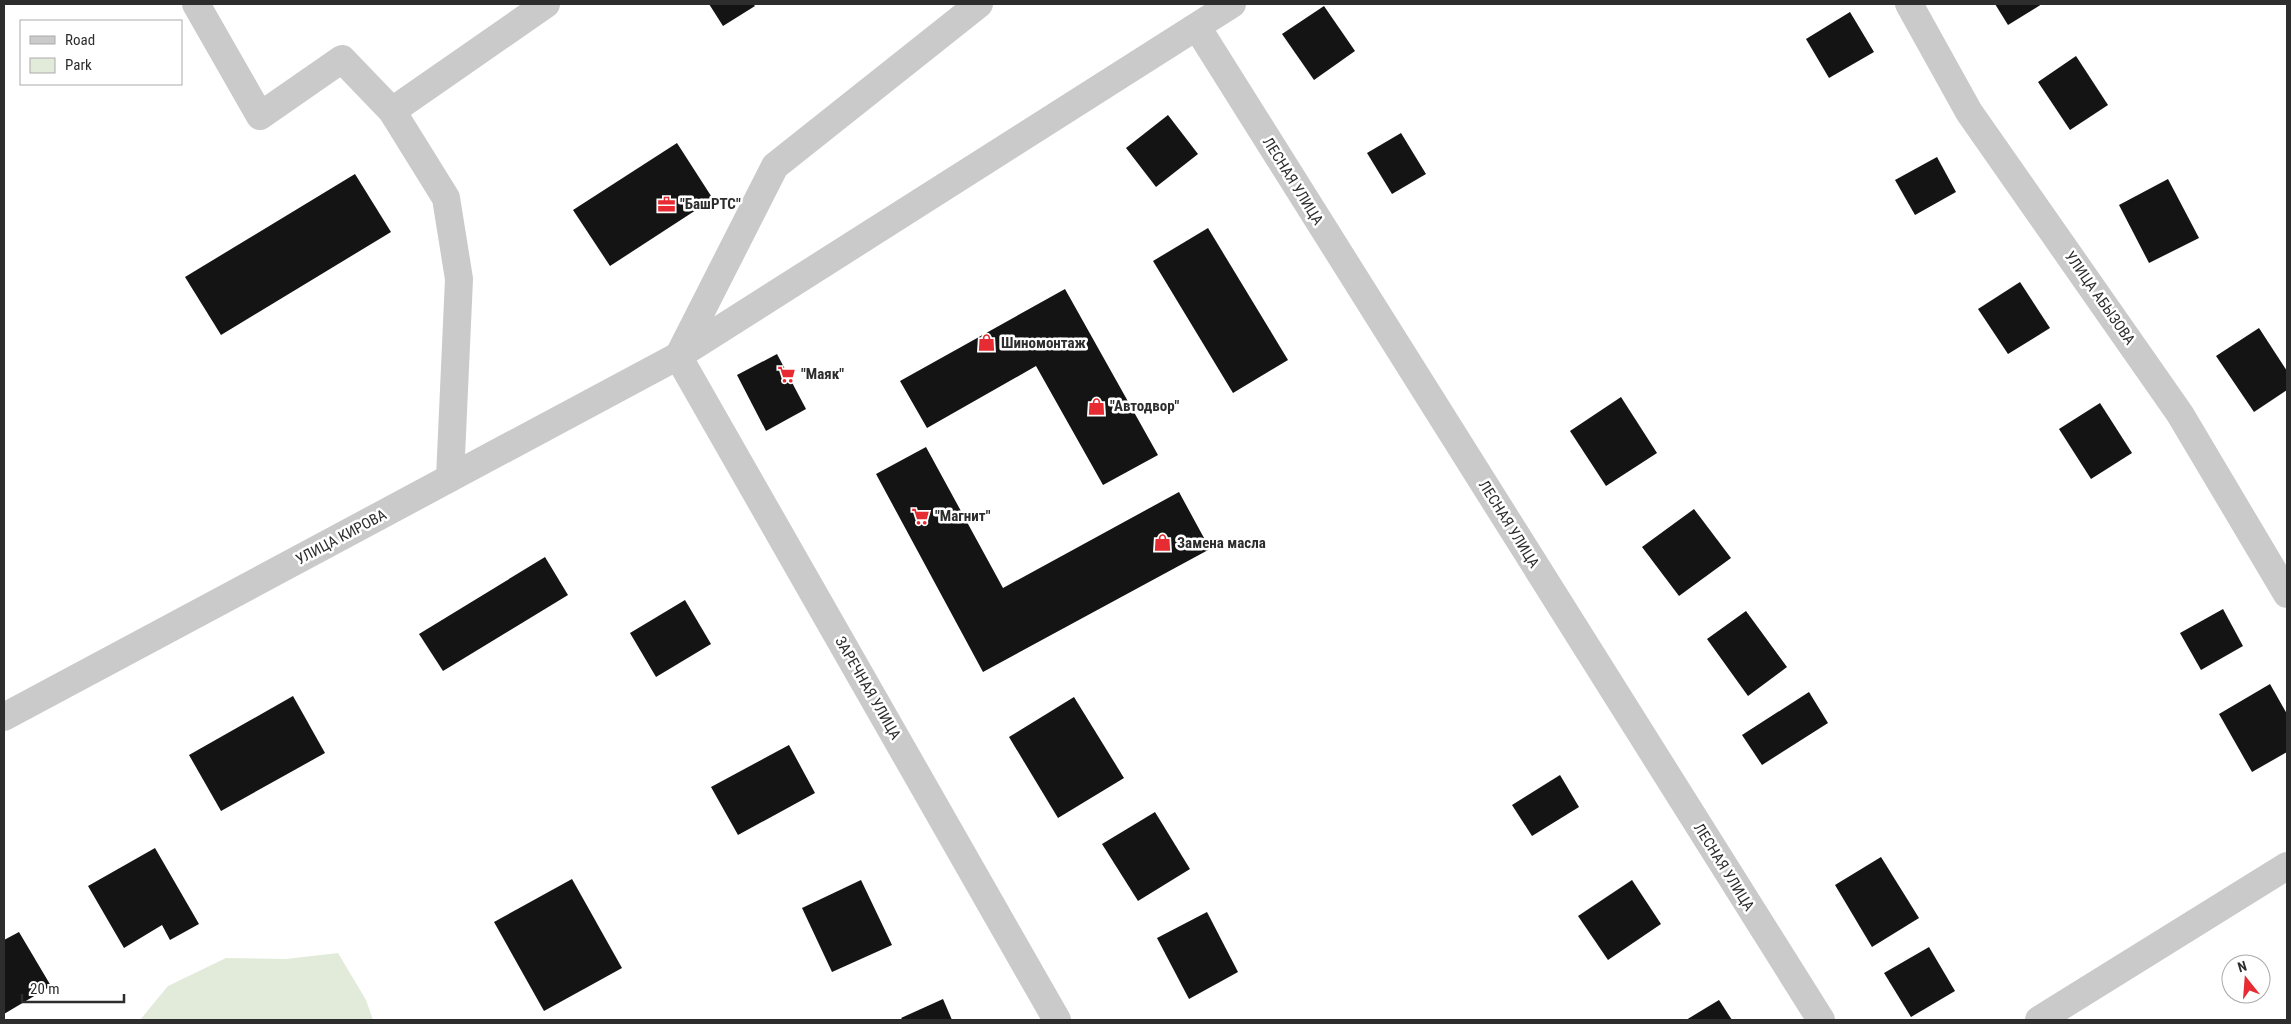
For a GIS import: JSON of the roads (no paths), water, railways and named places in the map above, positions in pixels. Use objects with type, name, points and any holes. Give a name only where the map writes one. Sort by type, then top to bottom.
[{"type":"street","points":[[196,4],[260,116],[342,59],[392,111],[446,198],[459,279],[450,478]]},
{"type":"street","points":[[392,111],[546,4]]},
{"type":"street","points":[[678,356],[775,166],[979,4]]},
{"type":"street","name":"УЛИЦА КИРОВА","points":[[4,717],[678,356],[1232,4]]},
{"type":"street","name":"УЛИЦА АБЫЗОВА","points":[[1909,4],[1969,112],[2180,414],[2287,594]]},
{"type":"street","name":"ЛЕСНАЯ УЛИЦА","points":[[1197,27],[1821,1020]]},
{"type":"street","name":"ЗАРЕЧНАЯ УЛИЦА","points":[[678,356],[1057,1020]]},
{"type":"street","points":[[2040,1020],[2287,866]]},
{"type":"place","name":"\"БашРТС\"","points":[[666,204]]},
{"type":"place","name":"Шиномонтаж","points":[[987,343]]},
{"type":"place","name":"\"Маяк\"","points":[[787,374]]},
{"type":"place","name":"\"Автодвор\"","points":[[1096,406]]},
{"type":"place","name":"\"Магнит\"","points":[[921,516]]},
{"type":"place","name":"Замена масла","points":[[1163,543]]}]
